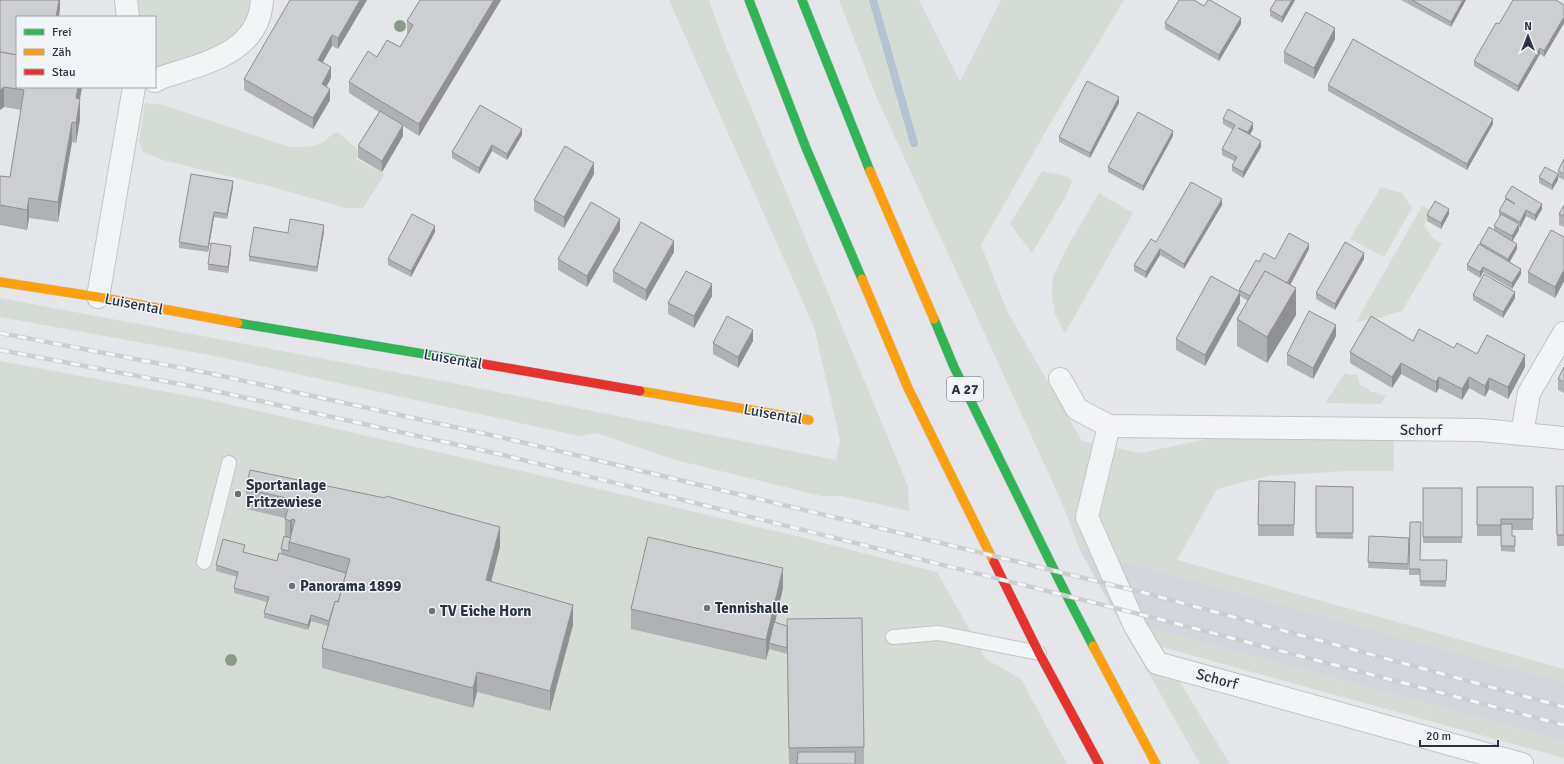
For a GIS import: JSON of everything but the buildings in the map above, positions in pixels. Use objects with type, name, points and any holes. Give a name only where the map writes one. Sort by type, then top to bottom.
[{"type":"main road","points":[[749,0],[806,148],[908,388],[1039,653],[1099,764]]},
{"type":"main road","name":"A 27","points":[[802,0],[852,128],[954,366],[1069,600],[1156,764]]},
{"type":"main road","name":"Luisental","points":[[0,282],[98,297],[272,329],[809,420]]},
{"type":"street","points":[[126,0],[128,16]]},
{"type":"street","points":[[156,80],[219,58],[233,50],[246,40],[254,29],[262,9],[262,0]]},
{"type":"street","name":"Luisental","points":[[98,297],[138,90]]},
{"type":"street","points":[[1522,434],[1529,393],[1564,333]]},
{"type":"street","name":"Schorf","points":[[1060,380],[1077,409],[1109,426],[1481,430],[1564,438]]},
{"type":"street","name":"Schorf","points":[[1109,426],[1087,518],[1136,626],[1157,663],[1522,764]]},
{"type":"lane","points":[[204,562],[228,463]]},
{"type":"lane","points":[[893,637],[939,633],[1039,653]]},
{"type":"shaded area","points":[[134,0],[254,0],[242,32],[227,44],[156,72],[156,16],[136,16]]},
{"type":"shaded area","points":[[669,0],[709,0],[726,47],[908,486],[909,511],[842,496],[821,496],[672,459],[597,433],[579,436],[220,357],[0,317],[0,298],[458,384],[836,460],[840,440],[814,327]]},
{"type":"shaded area","points":[[839,0],[919,0],[960,81],[1001,0],[1124,0],[1054,117],[981,245],[1008,313],[1082,441],[1141,453],[1212,438],[1394,440],[1394,471],[1347,471],[1268,476],[1217,489],[1177,560],[1564,669],[1564,682],[1080,550],[1062,503],[876,96]]},
{"type":"shaded area","points":[[145,103],[163,105],[290,147],[308,147],[317,145],[325,141],[332,134],[338,132],[360,152],[356,159],[385,174],[363,208],[345,208],[276,188],[163,160],[143,152],[139,142]]},
{"type":"shaded area","points":[[1042,171],[1066,176],[1072,181],[1066,196],[1032,253],[1010,224]]},
{"type":"shaded area","points":[[1381,187],[1402,193],[1412,208],[1384,257],[1350,239]]},
{"type":"shaded area","points":[[1099,193],[1133,213],[1065,333],[1055,315],[1052,296],[1053,277],[1069,244]]},
{"type":"shaded area","points":[[1422,206],[1431,210],[1424,226],[1433,238],[1442,244],[1402,311],[1356,322]]},
{"type":"shaded area","name":"Sportanlage Fritzewiese","points":[[0,361],[210,400],[565,481],[800,537],[937,572],[986,659],[1021,679],[1067,764],[0,764]]},
{"type":"shaded area","points":[[1345,373],[1351,375],[1357,374],[1360,385],[1366,387],[1371,392],[1387,395],[1381,404],[1325,403]]},
{"type":"shaded area","points":[[1080,550],[1564,682],[1564,741],[1118,619]]},
{"type":"shaded area","points":[[1118,619],[1564,741],[1564,758],[1158,646],[1230,764],[1200,764]]},
{"type":"waterway","points":[[873,0],[914,143]]},
{"type":"railway","points":[[0,333],[208,373],[500,437],[1149,594],[1564,707]]},
{"type":"railway","points":[[0,350],[206,389],[499,454],[1159,619],[1564,725]]},
{"type":"traffic: fast","points":[[749,0],[806,148],[862,279]]},
{"type":"traffic: fast","points":[[802,0],[870,171]]},
{"type":"traffic: fast","points":[[934,319],[954,367],[1093,646]]},
{"type":"traffic: fast","points":[[238,323],[478,363]]},
{"type":"traffic: slow","points":[[870,171],[934,319]]},
{"type":"traffic: slow","points":[[862,279],[908,388],[994,562]]},
{"type":"traffic: slow","points":[[0,282],[98,297],[238,323]]},
{"type":"traffic: slow","points":[[640,391],[809,420]]},
{"type":"traffic: slow","points":[[1093,646],[1156,764]]},
{"type":"traffic: jam","points":[[478,363],[640,391]]},
{"type":"traffic: jam","points":[[994,562],[1039,653],[1099,764]]},
{"type":"place","name":"Sportanlage Fritzewiese","points":[[238,494]]},
{"type":"place","name":"Panorama 1899","points":[[292,586]]},
{"type":"place","name":"Tennishalle","points":[[707,608]]},
{"type":"place","name":"TV Eiche Horn","points":[[432,611]]}]
